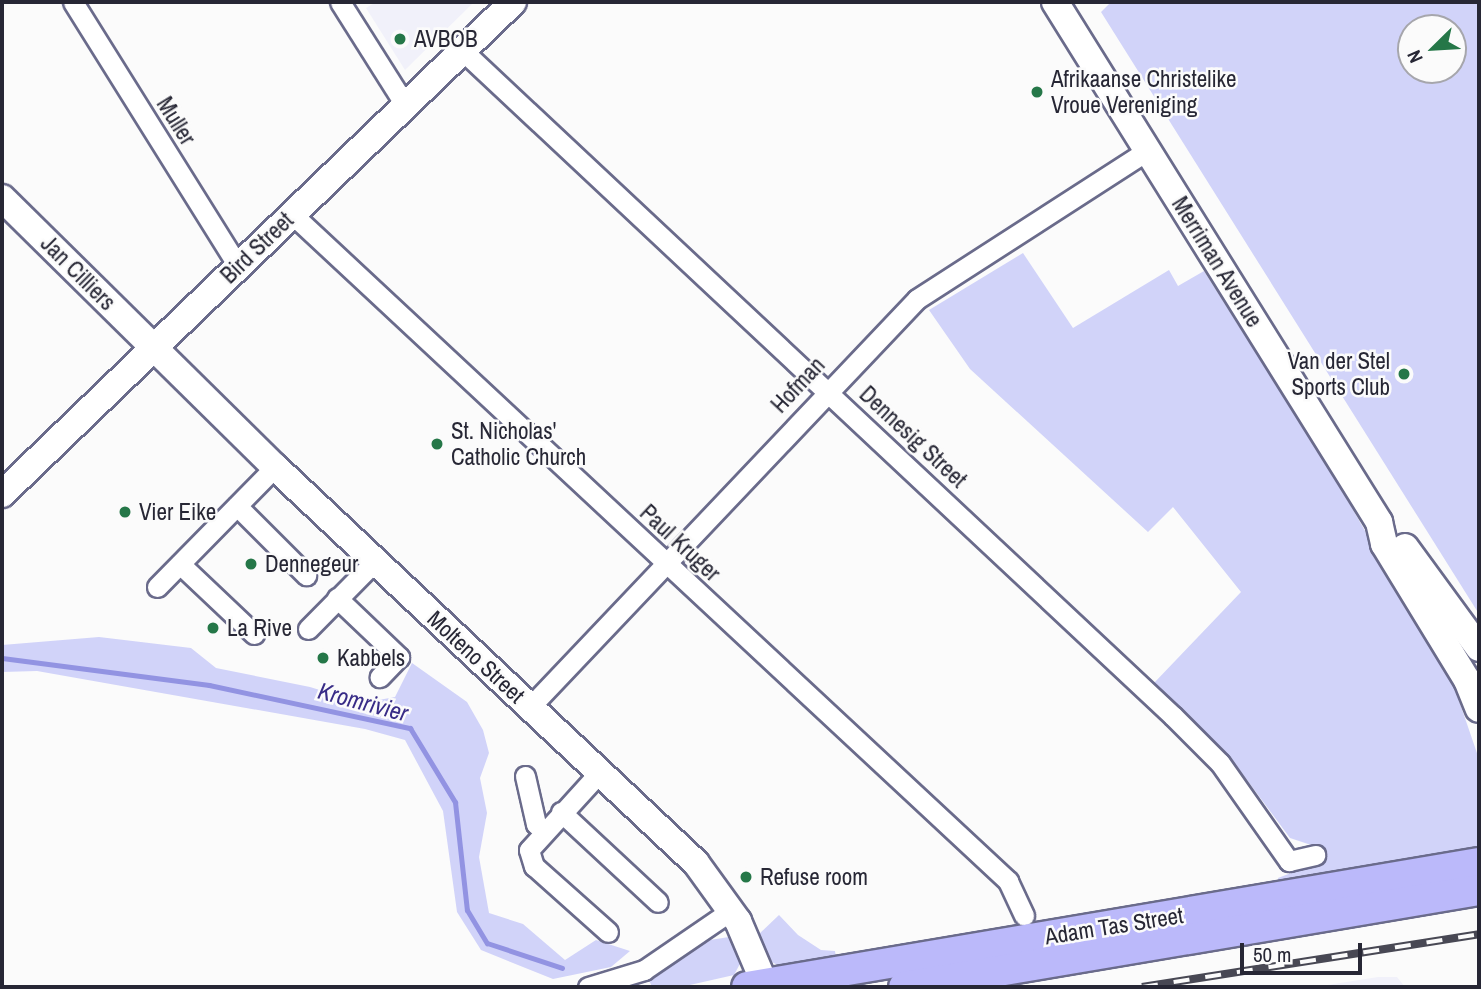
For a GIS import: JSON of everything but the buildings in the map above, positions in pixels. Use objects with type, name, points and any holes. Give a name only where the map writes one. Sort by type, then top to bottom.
[{"type":"main road","name":"Adam Tas Street","points":[[759,986],[1479,863]]},
{"type":"main road","name":"Adam Tas Street","points":[[904,987],[1479,890]]},
{"type":"street","name":"Muller","points":[[73,2],[238,266]]},
{"type":"street","points":[[340,2],[405,105]]},
{"type":"street","name":"Bird Street","points":[[2,494],[513,2]]},
{"type":"street","name":"Merriman Avenue","points":[[1055,2],[1379,522],[1384,544],[1467,680],[1479,709]]},
{"type":"street","name":"Dennesig Street","points":[[462,50],[827,389],[1220,763],[1289,861],[1315,855]]},
{"type":"street","name":"Hofman","points":[[530,707],[827,389],[924,293],[1147,151]]},
{"type":"street","name":"Jan Cilliers","points":[[2,198],[153,349]]},
{"type":"street","name":"Paul Kruger","points":[[292,214],[1008,881],[1024,915]]},
{"type":"street","name":"Molteno Street","points":[[153,349],[374,562],[696,863],[732,910],[759,986]]},
{"type":"street","points":[[157,587],[275,467]]},
{"type":"street","points":[[236,506],[306,575]]},
{"type":"street","name":"Merriman Avenue","points":[[1379,522],[1395,533],[1479,648]]},
{"type":"street","points":[[308,629],[374,562]]},
{"type":"street","points":[[180,564],[254,634]]},
{"type":"street","points":[[337,598],[399,657],[380,677]]},
{"type":"street","points":[[600,773],[529,850],[534,866],[608,932]]},
{"type":"street","points":[[525,775],[536,824],[544,831]]},
{"type":"street","points":[[567,806],[658,902]]},
{"type":"street","points":[[588,987],[644,970],[732,910]]},
{"type":"shaded area","points":[[376,2],[472,4],[405,70],[366,8]]},
{"type":"shaded area","name":"Van der Stel Sports Club","points":[[1111,2],[1479,2],[1479,614],[1101,12]]},
{"type":"shaded area","points":[[1023,253],[1073,328],[1169,270],[1178,286],[1204,271],[1333,475],[1454,686],[1479,759],[1479,851],[1281,890],[1278,878],[1325,860],[1320,848],[1290,838],[1238,768],[1154,683],[1241,592],[1173,507],[1148,532],[970,369],[929,310]]},
{"type":"shaded area","points":[[99,637],[191,648],[216,668],[310,687],[362,703],[395,697],[412,663],[467,702],[483,730],[489,753],[480,778],[487,813],[479,857],[489,913],[523,924],[565,960],[596,940],[630,951],[611,967],[553,979],[481,950],[457,912],[443,811],[405,740],[365,729],[37,671],[2,672],[2,645]]},
{"type":"shaded area","points":[[779,915],[798,935],[821,950],[835,951],[836,957],[781,967],[772,962],[759,934]]},
{"type":"shaded area","points":[[729,937],[738,945],[742,960],[734,975],[681,987],[652,987],[648,978],[710,940]]},
{"type":"shaded area","points":[[1378,977],[1397,977],[1405,987],[1315,987]]},
{"type":"waterway","name":"Kromrivier","points":[[2,658],[209,685],[410,728],[455,802],[467,910],[487,943],[562,968]]},
{"type":"railway","points":[[1142,987],[1479,934]]},
{"type":"place","name":"AVBOB","points":[[400,39]]},
{"type":"place","name":"Afrikaanse Christelike Vroue Vereniging","points":[[1037,92]]},
{"type":"place","name":"Van der Stel Sports Club","points":[[1404,374]]},
{"type":"place","name":"St. Nicholas' Catholic Church","points":[[437,444]]},
{"type":"place","name":"Vier Eike","points":[[125,512]]},
{"type":"place","name":"Dennegeur","points":[[251,564]]},
{"type":"place","name":"La Rive","points":[[213,628]]},
{"type":"place","name":"Kabbels","points":[[323,658]]},
{"type":"place","name":"Refuse room","points":[[746,877]]}]
